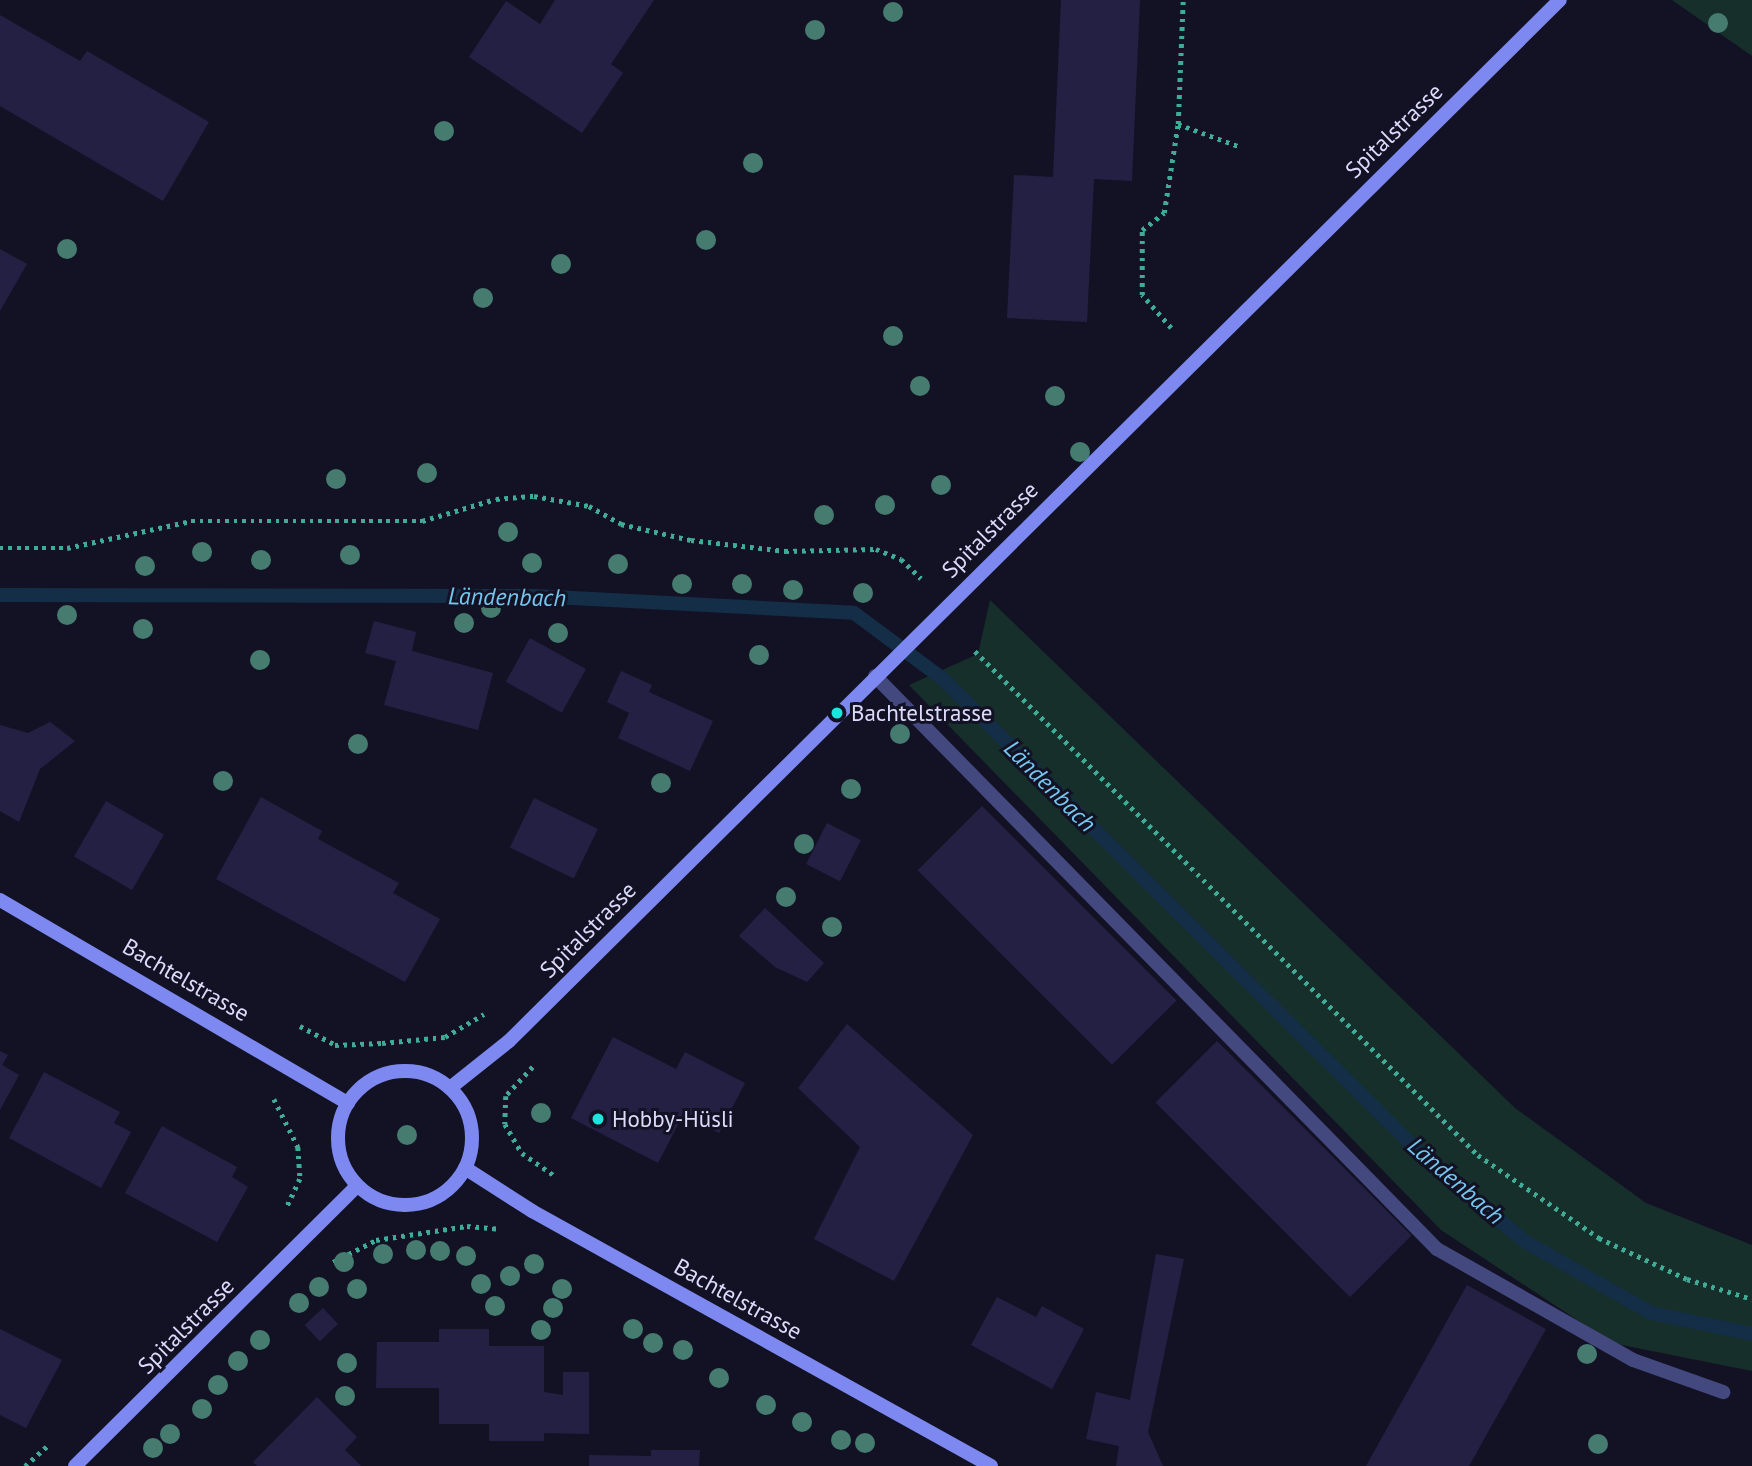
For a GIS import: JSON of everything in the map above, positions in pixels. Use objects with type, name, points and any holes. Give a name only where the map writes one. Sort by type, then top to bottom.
[{"type":"street","name":"Spitalstrasse","points":[[450,1088],[509,1041],[1560,0]]},
{"type":"street","name":"Bachtelstrasse","points":[[0,900],[348,1103]]},
{"type":"street","points":[[395,1072],[434,1077],[450,1088],[461,1101],[472,1134],[465,1168],[441,1195],[407,1206],[372,1197],[357,1186],[344,1167],[338,1146],[348,1103],[361,1088],[395,1072]]},
{"type":"street","name":"Bachtelstrasse","points":[[465,1168],[532,1211],[990,1466]]},
{"type":"street","name":"Spitalstrasse","points":[[75,1466],[357,1186]]},
{"type":"lane","points":[[875,676],[1437,1249],[1633,1360],[1723,1392]]},
{"type":"path","points":[[1171,328],[1142,295],[1142,230],[1164,213],[1178,124],[1183,0]]},
{"type":"path","points":[[1178,124],[1241,147]]},
{"type":"path","points":[[0,548],[67,548],[191,521],[422,521],[496,499],[534,496],[589,506],[621,524],[691,540],[785,551],[876,549],[901,559],[921,578]]},
{"type":"path","points":[[975,650],[1478,1155],[1599,1238],[1687,1279],[1752,1299]]},
{"type":"path","points":[[300,1026],[335,1045],[382,1043],[445,1037],[484,1014]]},
{"type":"path","points":[[534,1066],[506,1096],[505,1124],[522,1153],[554,1175]]},
{"type":"path","points":[[268,1086],[298,1147],[300,1179],[284,1214]]},
{"type":"path","points":[[334,1262],[376,1240],[467,1226],[509,1232]]},
{"type":"green space","points":[[1672,0],[1752,0],[1752,56]]},
{"type":"green space","points":[[990,600],[1515,1108],[1646,1203],[1752,1245],[1752,1371],[1612,1343],[1441,1230],[909,685],[978,654]]},
{"type":"building","points":[[555,0],[654,0],[611,64],[623,73],[582,133],[469,57],[506,1],[540,24]]},
{"type":"building","points":[[1061,0],[1140,0],[1132,181],[1094,179],[1087,322],[1007,318],[1014,175],[1053,177]]},
{"type":"building","points":[[0,15],[80,61],[87,51],[209,122],[163,201],[0,106]]},
{"type":"building","points":[[0,249],[27,264],[0,311]]},
{"type":"building","points":[[374,621],[416,632],[412,651],[493,673],[478,730],[384,705],[396,661],[365,653]]},
{"type":"building","points":[[530,638],[586,669],[562,713],[506,682]]},
{"type":"building","points":[[621,671],[652,685],[649,692],[713,721],[690,771],[618,738],[629,713],[607,702]]},
{"type":"building","points":[[50,722],[75,741],[40,769],[19,822],[0,811],[0,725],[28,733]]},
{"type":"building","points":[[261,797],[322,831],[318,839],[399,883],[393,893],[440,919],[405,982],[216,879]]},
{"type":"building","points":[[534,798],[598,829],[574,879],[510,847]]},
{"type":"building","points":[[106,801],[164,834],[132,890],[74,856]]},
{"type":"building","points":[[982,806],[1176,1000],[1112,1065],[918,870]]},
{"type":"building","points":[[827,823],[861,840],[840,881],[806,864]]},
{"type":"building","points":[[765,908],[824,963],[807,982],[775,967],[739,936]]},
{"type":"building","points":[[847,1024],[973,1135],[894,1281],[814,1239],[860,1147],[798,1088]]},
{"type":"building","points":[[613,1037],[676,1069],[685,1052],[745,1083],[719,1133],[683,1115],[658,1163],[571,1118]]},
{"type":"building","points":[[1217,1041],[1411,1235],[1350,1297],[1155,1103]]},
{"type":"building","points":[[0,1051],[8,1055],[2,1065],[19,1075],[0,1110]]},
{"type":"building","points":[[44,1072],[120,1112],[114,1123],[131,1132],[101,1188],[9,1138]]},
{"type":"building","points":[[162,1126],[237,1167],[232,1177],[248,1187],[217,1242],[125,1193]]},
{"type":"building","points":[[1156,1254],[1184,1259],[1148,1432],[1163,1466],[1116,1466],[1119,1446],[1086,1439],[1096,1392],[1130,1400]]},
{"type":"building","points":[[1467,1285],[1546,1329],[1469,1466],[1366,1466]]},
{"type":"building","points":[[997,1297],[1036,1317],[1042,1306],[1084,1329],[1052,1389],[971,1345]]},
{"type":"building","points":[[323,1308],[338,1324],[320,1341],[305,1325]]},
{"type":"building","points":[[0,1329],[62,1360],[26,1428],[0,1415]]},
{"type":"building","points":[[439,1329],[489,1329],[489,1346],[544,1346],[544,1392],[563,1395],[563,1372],[589,1372],[589,1434],[544,1433],[544,1441],[489,1441],[489,1424],[439,1424],[439,1388],[376,1388],[377,1342],[439,1342]]},
{"type":"building","points":[[317,1397],[357,1437],[345,1450],[361,1466],[257,1466],[253,1462]]},
{"type":"building","points":[[651,1450],[700,1450],[699,1466],[589,1466],[589,1455],[651,1456]]},
{"type":"waterway","name":"Ländenbach","points":[[0,595],[534,596],[854,613],[943,679],[1433,1166],[1526,1242],[1651,1313],[1752,1334]]},
{"type":"place","name":"Bachtelstrasse","points":[[837,713]]},
{"type":"place","name":"Hobby-Hüsli","points":[[598,1119]]}]
